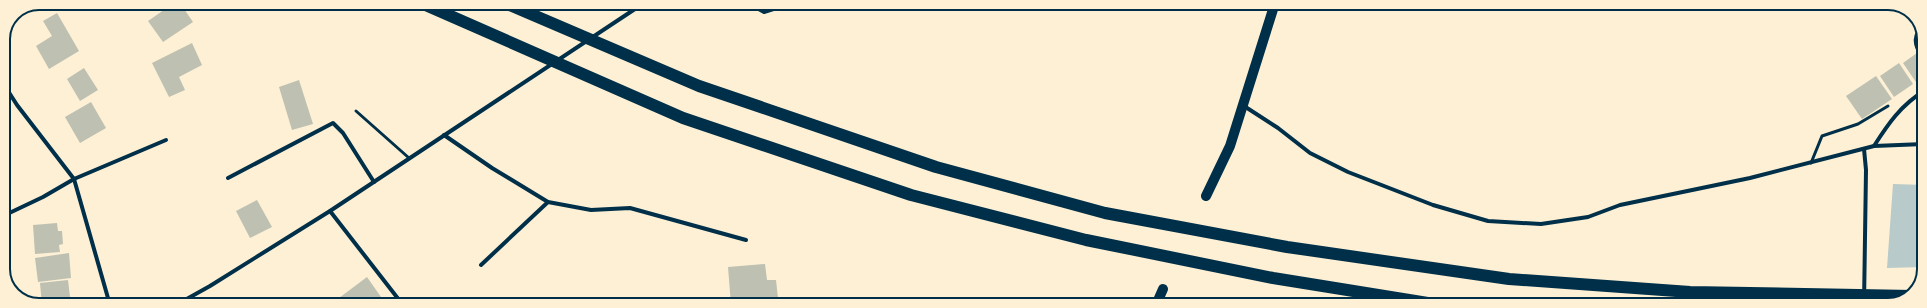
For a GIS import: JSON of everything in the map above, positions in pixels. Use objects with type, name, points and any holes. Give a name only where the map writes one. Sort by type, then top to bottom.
[{"type":"highway","points":[[437,10],[682,118],[911,195],[1086,240],[1273,278],[1397,298]]},
{"type":"highway","points":[[522,10],[707,88],[936,167],[1105,213],[1287,247],[1509,279],[1690,292],[1898,296]]},
{"type":"main road","points":[[1206,196],[1230,146],[1244,106],[1273,10]]},
{"type":"main road","points":[[1159,298],[1163,288]]},
{"type":"street","points":[[189,298],[330,211],[633,10]]},
{"type":"street","points":[[760,10],[764,12],[770,10]]},
{"type":"street","points":[[1916,33],[1915,38],[1917,49]]},
{"type":"street","points":[[10,94],[74,179],[108,298]]},
{"type":"street","points":[[1874,146],[1892,118],[1911,98],[1917,95]]},
{"type":"street","points":[[1244,106],[1278,128],[1310,153],[1348,172],[1433,205],[1488,221],[1541,224],[1588,216],[1620,205],[1750,178],[1874,146],[1917,144]]},
{"type":"street","points":[[228,178],[333,123],[343,133],[374,182]]},
{"type":"street","points":[[444,135],[492,168],[548,202],[591,210],[630,208],[746,240]]},
{"type":"street","points":[[10,213],[43,197],[74,179],[166,140]]},
{"type":"street","points":[[1864,149],[1866,170],[1864,298]]},
{"type":"street","points":[[481,265],[548,202]]},
{"type":"street","points":[[330,211],[395,298]]},
{"type":"lane","points":[[1811,163],[1822,136],[1858,124],[1888,106]]},
{"type":"lane","points":[[356,111],[409,158]]},
{"type":"shaded area","points":[[1893,184],[1917,185],[1917,267],[1887,268]]},
{"type":"building","points":[[164,10],[185,10],[193,22],[163,42],[148,21]]},
{"type":"building","points":[[57,13],[79,51],[49,69],[36,46],[52,36],[43,21]]},
{"type":"building","points":[[192,43],[202,65],[179,77],[185,90],[169,97],[152,63]]},
{"type":"building","points":[[1917,53],[1917,84],[1903,63]]},
{"type":"building","points":[[1899,63],[1913,84],[1894,97],[1880,76]]},
{"type":"building","points":[[84,68],[98,90],[80,101],[67,79]]},
{"type":"building","points":[[1876,76],[1892,99],[1862,119],[1846,96]]},
{"type":"building","points":[[299,80],[313,124],[292,130],[279,87]]},
{"type":"building","points":[[91,102],[106,128],[80,143],[65,117]]},
{"type":"building","points":[[257,200],[272,227],[250,238],[236,211]]},
{"type":"building","points":[[57,223],[58,231],[62,231],[63,244],[59,245],[60,252],[35,254],[33,225]]},
{"type":"building","points":[[69,253],[71,278],[38,282],[35,258]]},
{"type":"building","points":[[765,264],[767,280],[776,280],[778,298],[730,298],[728,267]]},
{"type":"building","points":[[367,277],[381,297],[380,298],[339,298]]},
{"type":"building","points":[[68,280],[70,298],[41,298],[40,283]]}]
